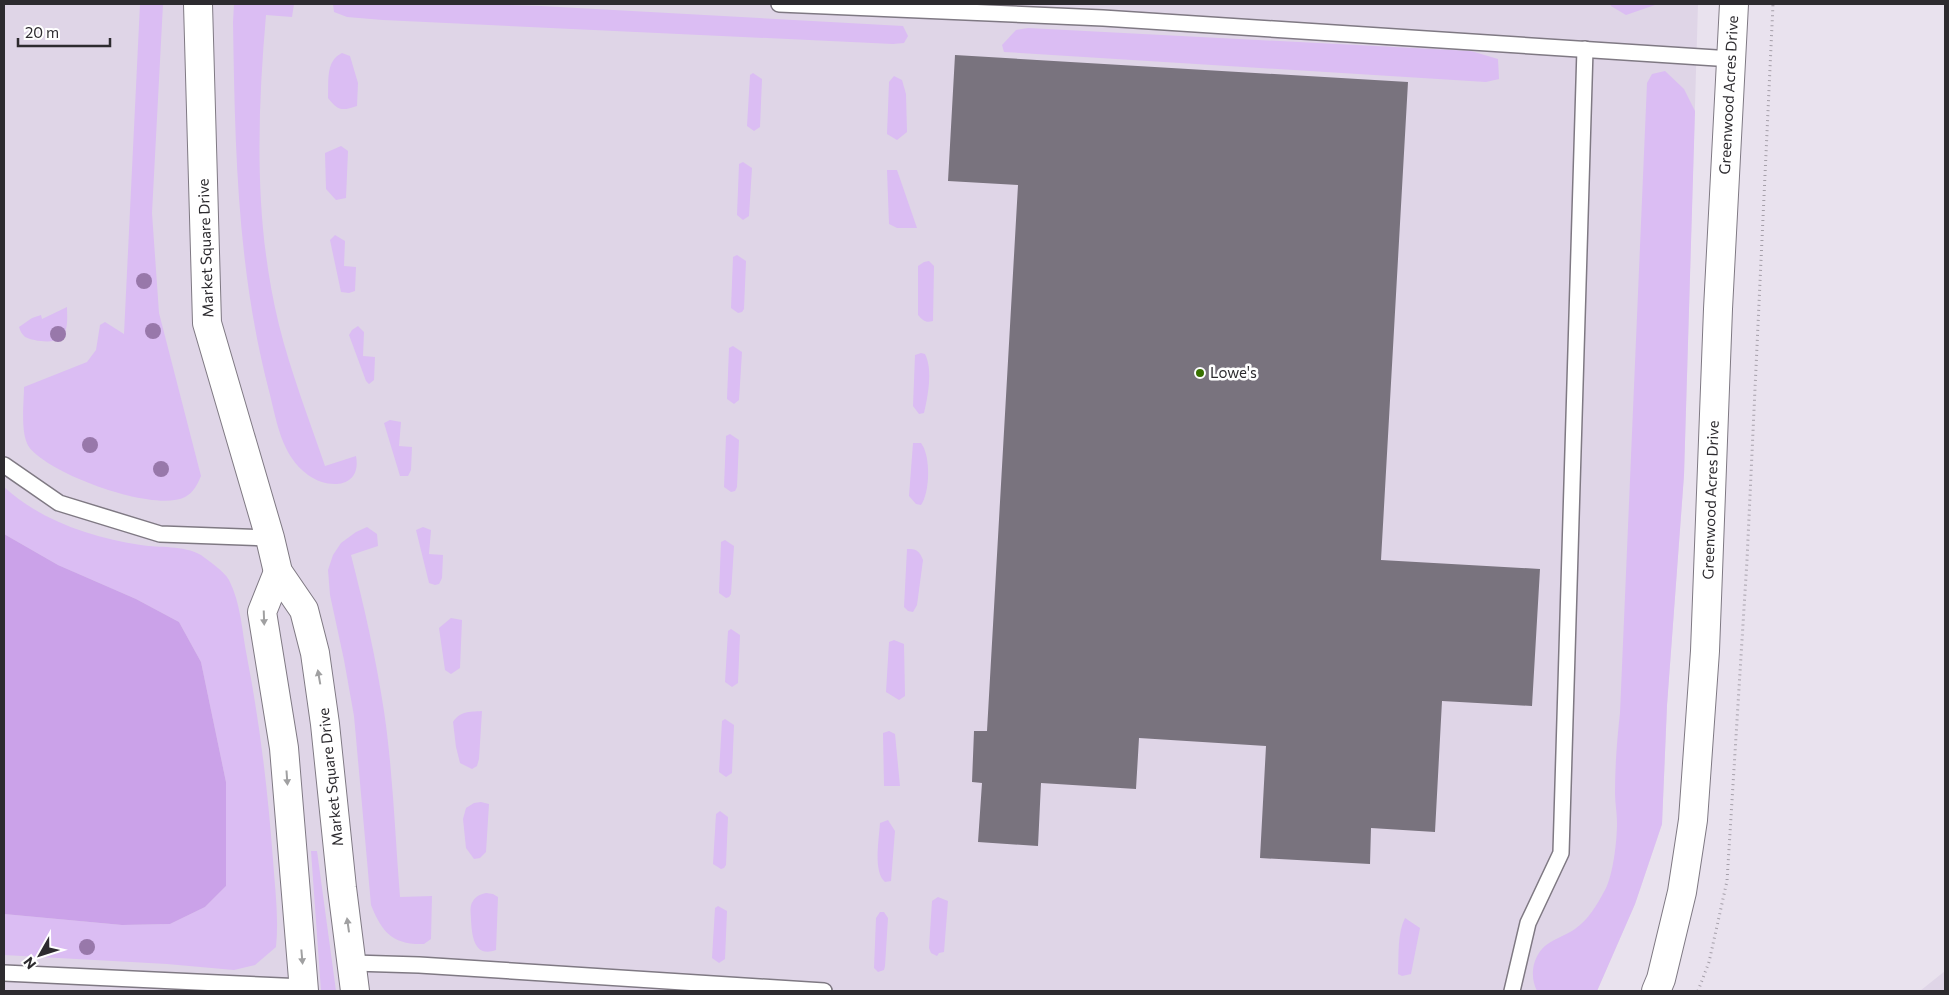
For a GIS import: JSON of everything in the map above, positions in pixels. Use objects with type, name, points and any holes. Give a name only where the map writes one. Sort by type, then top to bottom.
[{"type":"street","name":"Market Square Drive","points":[[198,4],[208,323],[270,538],[278,572],[304,610],[315,653],[325,724],[355,991]]},
{"type":"street","name":"Greenwood Acres Drive","points":[[1656,991],[1661,979],[1682,892],[1693,820],[1705,650],[1718,309],[1734,4]]},
{"type":"street","points":[[278,572],[262,612],[284,748],[304,989]]},
{"type":"lane","points":[[779,4],[1103,18],[1732,59]]},
{"type":"lane","points":[[1512,991],[1528,922],[1561,853],[1585,49]]},
{"type":"lane","points":[[4,466],[59,503],[160,534],[270,538]]},
{"type":"lane","points":[[353,963],[419,965],[824,991]]},
{"type":"lane","points":[[4,973],[304,989]]},
{"type":"path","points":[[1698,991],[1709,962],[1728,881],[1747,560],[1773,4]]},
{"type":"shaded area","points":[[4,4],[1698,4],[1684,475],[1667,705],[1662,824],[1635,904],[1597,991],[4,991]]},
{"type":"shaded area","points":[[140,4],[163,4],[152,213],[159,313],[201,476],[191,493],[185,497],[170,501],[150,500],[103,488],[57,468],[40,458],[29,447],[23,427],[24,387],[87,362],[96,350],[100,325],[105,322],[124,334]]},
{"type":"shaded area","points":[[234,4],[294,4],[292,17],[266,15],[260,132],[260,171],[265,248],[279,325],[325,466],[356,456],[357,467],[354,475],[342,483],[325,483],[316,480],[299,467],[292,458],[281,437],[258,345],[250,299],[240,208],[235,116]]},
{"type":"shaded area","points":[[333,4],[541,6],[903,26],[908,36],[904,43],[893,44],[383,20],[347,17],[334,12]]},
{"type":"shaded area","points":[[1610,4],[1658,4],[1626,15]]},
{"type":"shaded area","points":[[1028,28],[1471,51],[1498,59],[1499,79],[1486,82],[1004,52],[1002,45],[1016,30]]},
{"type":"shaded area","points":[[342,53],[350,56],[358,83],[357,106],[348,109],[338,108],[328,98],[330,67],[333,61]]},
{"type":"shaded area","points":[[1665,71],[1684,89],[1695,111],[1684,475],[1667,705],[1662,824],[1635,904],[1597,991],[1537,991],[1533,980],[1536,958],[1545,946],[1575,929],[1588,917],[1608,884],[1614,858],[1617,823],[1615,773],[1620,713],[1647,83],[1652,74]]},
{"type":"shaded area","points":[[753,73],[762,79],[760,127],[754,131],[747,126],[750,75]]},
{"type":"shaded area","points":[[894,76],[902,80],[906,94],[907,132],[897,140],[887,134],[889,82]]},
{"type":"shaded area","points":[[341,146],[348,151],[346,198],[336,200],[326,189],[325,153]]},
{"type":"shaded area","points":[[743,162],[752,168],[749,216],[743,220],[737,215],[739,164]]},
{"type":"shaded area","points":[[887,170],[897,170],[917,228],[897,228],[889,224]]},
{"type":"shaded area","points":[[335,235],[345,241],[344,266],[356,267],[355,291],[349,293],[341,292],[330,240]]},
{"type":"shaded area","points":[[737,255],[746,261],[744,309],[738,313],[731,308],[733,257]]},
{"type":"shaded area","points":[[929,261],[934,266],[933,321],[926,322],[918,315],[918,266]]},
{"type":"shaded area","points":[[67,307],[67,323],[64,335],[57,340],[33,340],[25,337],[19,327],[32,318],[41,315],[42,319]]},
{"type":"shaded area","points":[[358,326],[364,332],[363,356],[375,357],[374,380],[369,384],[366,381],[349,335]]},
{"type":"shaded area","points":[[733,346],[742,352],[739,400],[734,404],[727,399],[729,348]]},
{"type":"shaded area","points":[[925,354],[929,367],[929,383],[924,413],[919,414],[913,406],[915,355]]},
{"type":"shaded area","points":[[390,420],[401,422],[399,446],[412,447],[411,470],[408,476],[400,476],[384,423]]},
{"type":"shaded area","points":[[730,434],[739,440],[737,487],[735,491],[731,492],[724,487],[726,436]]},
{"type":"shaded area","points":[[913,443],[921,443],[928,465],[928,483],[921,505],[916,504],[909,496]]},
{"type":"shaded area","points":[[4,487],[34,509],[86,533],[123,542],[179,548],[194,552],[216,566],[229,580],[239,608],[260,733],[269,809],[276,904],[276,947],[255,965],[234,970],[167,964],[4,955],[4,914],[122,925],[170,924],[205,907],[226,886],[226,782],[201,662],[179,622],[136,599],[58,565],[4,534]]},
{"type":"shaded area","points":[[367,527],[377,534],[378,546],[351,555],[369,632],[384,711],[392,780],[400,897],[432,896],[431,939],[424,944],[404,942],[390,935],[379,923],[371,905],[354,716],[330,595],[328,570],[333,555],[341,543],[356,532]]},
{"type":"shaded area","points":[[423,527],[431,530],[429,554],[443,555],[442,578],[439,584],[435,585],[429,583],[416,530]]},
{"type":"shaded area","points":[[4,534],[58,565],[136,599],[179,622],[201,662],[226,782],[226,886],[205,907],[170,924],[122,925],[4,914]]},
{"type":"shaded area","points":[[725,540],[734,546],[731,594],[726,598],[719,593],[721,542]]},
{"type":"shaded area","points":[[907,549],[917,551],[923,560],[917,605],[913,612],[908,611],[904,607]]},
{"type":"shaded area","points":[[451,618],[462,620],[460,668],[451,674],[445,670],[439,628]]},
{"type":"shaded area","points":[[731,629],[740,635],[738,683],[732,687],[725,682],[728,631]]},
{"type":"shaded area","points":[[894,640],[904,644],[905,696],[899,700],[886,692],[889,642]]},
{"type":"shaded area","points":[[482,711],[479,759],[477,766],[472,769],[460,763],[453,722],[462,714]]},
{"type":"shaded area","points":[[725,719],[734,725],[732,773],[726,777],[719,772],[722,721]]},
{"type":"shaded area","points":[[889,731],[895,734],[900,786],[884,786],[883,733]]},
{"type":"shaded area","points":[[474,803],[489,804],[486,852],[480,858],[474,859],[466,848],[463,819],[466,808]]},
{"type":"shaded area","points":[[720,811],[728,817],[726,865],[721,869],[713,864],[716,814]]},
{"type":"shaded area","points":[[888,820],[895,831],[891,881],[885,882],[879,871],[878,846],[880,823]]},
{"type":"shaded area","points":[[311,851],[317,851],[336,991],[321,991]]},
{"type":"shaded area","points":[[486,893],[498,897],[496,950],[489,952],[479,948],[472,933],[471,905],[474,899]]},
{"type":"shaded area","points":[[938,897],[948,901],[944,952],[939,953],[937,956],[931,953],[929,948],[932,901]]},
{"type":"shaded area","points":[[718,906],[727,911],[725,959],[719,963],[712,958],[715,908]]},
{"type":"shaded area","points":[[880,912],[884,912],[888,918],[885,966],[884,970],[878,972],[874,968],[876,918]]},
{"type":"shaded area","points":[[1405,918],[1420,928],[1411,974],[1402,976],[1398,974],[1399,945],[1402,924]]},
{"type":"shaded area","points":[[1945,971],[1945,991],[1920,991]]},
{"type":"building","name":"Lowe's","points":[[955,55],[1408,82],[1381,560],[1540,569],[1532,706],[1442,701],[1435,832],[1371,828],[1370,864],[1260,858],[1266,746],[1139,738],[1136,789],[1041,783],[1038,846],[978,842],[982,783],[972,782],[974,731],[987,731],[1018,185],[948,181]]},
{"type":"place","name":"Lowe's","points":[[1200,373]]}]
